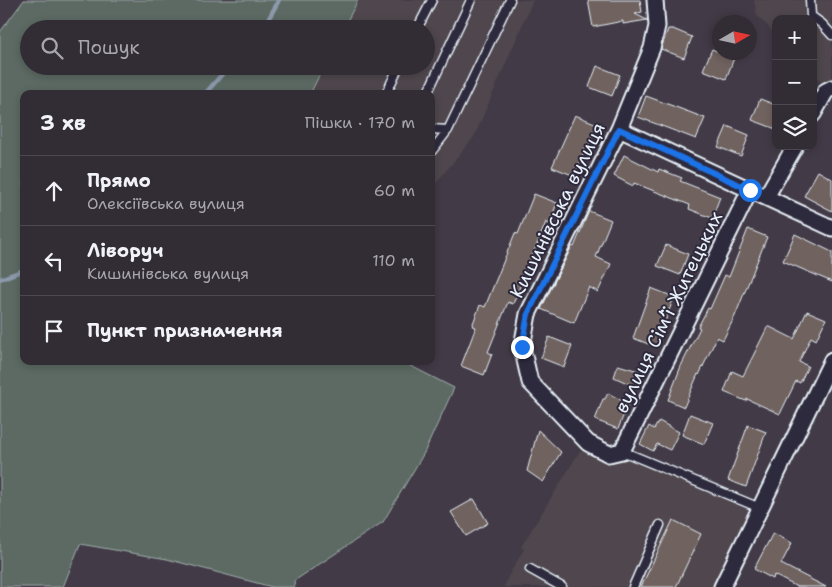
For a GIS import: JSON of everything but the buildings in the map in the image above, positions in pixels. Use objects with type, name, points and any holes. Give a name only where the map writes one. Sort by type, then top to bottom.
[{"type":"street","name":"Кишинівська вулиця","points":[[622,452],[609,454],[588,443],[530,382],[522,347],[528,314],[619,129],[652,48],[657,26],[655,0]]},
{"type":"street","points":[[817,107],[826,91],[832,88]]},
{"type":"street","points":[[619,129],[832,228]]},
{"type":"street","points":[[766,197],[793,150]]},
{"type":"street","name":"вулиця Сімʼї Житецьких","points":[[622,452],[750,190]]},
{"type":"street","points":[[722,587],[832,360]]},
{"type":"lane","points":[[422,20],[432,0]]},
{"type":"lane","points":[[429,90],[471,0]]},
{"type":"lane","points":[[435,147],[448,130],[510,0]]},
{"type":"lane","points":[[810,0],[811,16],[832,35]]},
{"type":"lane","points":[[388,90],[395,75]]},
{"type":"lane","points":[[435,128],[448,130]]},
{"type":"lane","points":[[622,452],[760,508]]},
{"type":"lane","points":[[633,587],[660,525]]},
{"type":"lane","points":[[530,569],[562,587]]},
{"type":"shaded area","points":[[358,0],[533,0],[474,137],[435,184],[435,90],[312,90],[320,75],[435,75],[435,20],[348,20]]},
{"type":"shaded area","points":[[754,0],[832,0],[832,79],[823,84],[817,78],[817,15],[772,15],[772,31],[757,15]]},
{"type":"shaded area","points":[[580,451],[608,461],[628,458],[749,510],[712,587],[504,587],[524,549],[521,547]]},
{"type":"green space","points":[[24,0],[358,0],[348,20],[20,20],[20,75],[320,75],[312,90],[20,90],[20,365],[409,365],[454,388],[424,453],[383,522],[294,581],[295,587],[272,587],[167,559],[80,544],[63,587],[0,587],[0,32]]},
{"type":"waterway","points":[[267,20],[279,0]]},
{"type":"waterway","points":[[208,90],[221,75]]},
{"type":"waterway","points":[[0,279],[20,272]]},
{"type":"route","points":[[522,347],[528,314],[619,129],[750,190]]}]
